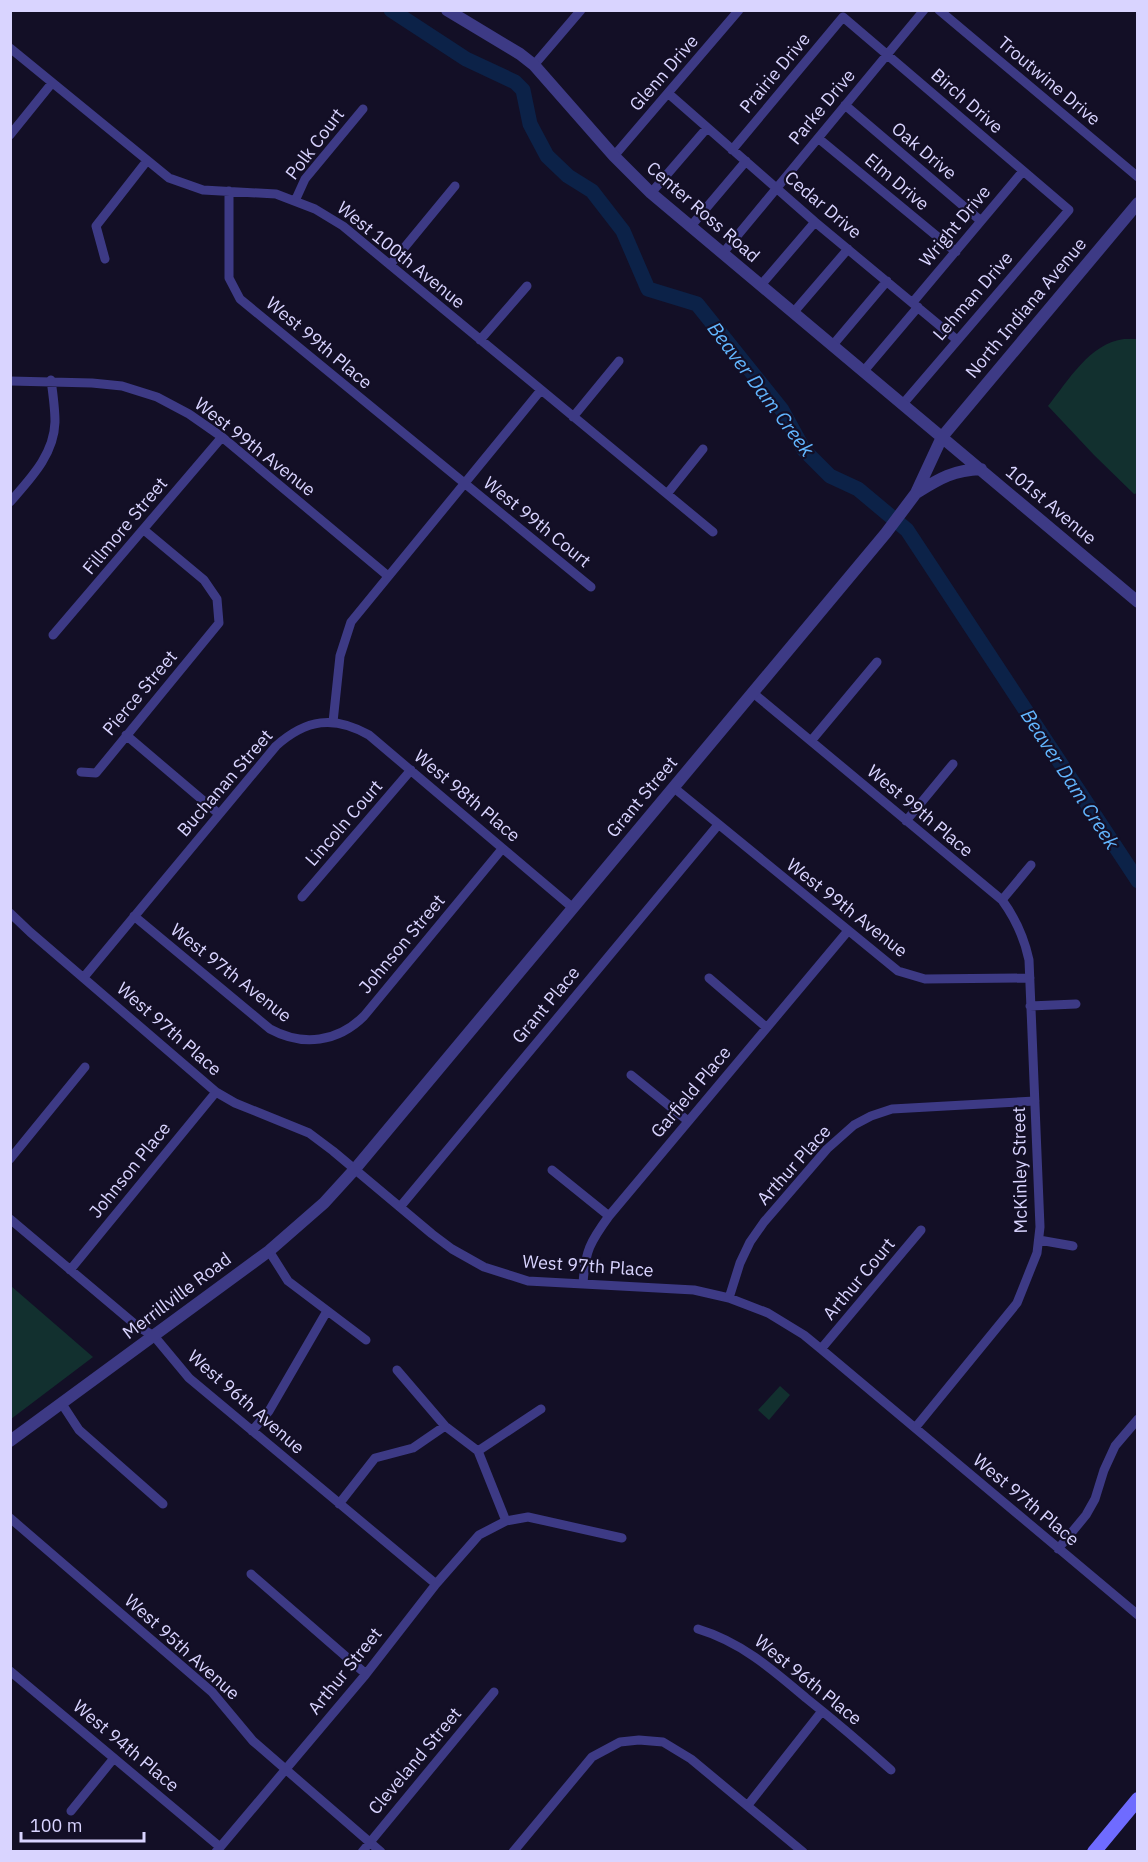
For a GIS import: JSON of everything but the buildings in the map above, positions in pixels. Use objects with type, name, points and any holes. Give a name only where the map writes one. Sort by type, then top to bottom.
[{"type":"main road","points":[[1094,1851],[1137,1799]]},
{"type":"street","name":"Center Ross Road","points":[[447,10],[520,54],[534,65],[614,156],[651,193],[942,437]]},
{"type":"street","points":[[534,65],[581,10]]},
{"type":"street","name":"Glenn Drive","points":[[614,156],[739,10]]},
{"type":"street","name":"Parke Drive","points":[[723,253],[924,10]]},
{"type":"street","name":"Troutwine Drive","points":[[939,10],[1137,177]]},
{"type":"street","name":"Birch Drive","points":[[843,17],[1069,210]]},
{"type":"street","name":"Prairie Drive","points":[[732,150],[843,17]]},
{"type":"street","name":"West 100th Avenue","points":[[10,48],[146,162],[169,178],[186,186],[203,190],[276,194],[332,219],[713,532]]},
{"type":"street","points":[[10,135],[52,83]]},
{"type":"street","name":"Cedar Drive","points":[[669,94],[815,222],[957,340]]},
{"type":"street","name":"Oak Drive","points":[[845,105],[981,221]]},
{"type":"street","name":"Polk Court","points":[[295,201],[306,179],[363,109]]},
{"type":"street","points":[[651,193],[707,128]]},
{"type":"street","name":"Elm Drive","points":[[818,138],[956,252]]},
{"type":"street","points":[[691,226],[746,161]]},
{"type":"street","points":[[105,259],[96,226],[146,162]]},
{"type":"street","name":"Wright Drive","points":[[863,372],[956,252],[1023,171]]},
{"type":"street","points":[[390,265],[455,186]]},
{"type":"street","name":"West 99th Place","points":[[229,191],[229,278],[240,299],[463,483]]},
{"type":"street","name":"North Indiana Avenue","points":[[942,437],[1137,203]]},
{"type":"street","name":"Lehman Drive","points":[[902,405],[1069,210]]},
{"type":"street","points":[[761,285],[815,222]]},
{"type":"street","points":[[793,313],[848,249]]},
{"type":"street","points":[[832,346],[886,281]]},
{"type":"street","points":[[480,340],[527,286]]},
{"type":"street","points":[[573,417],[619,361]]},
{"type":"street","points":[[10,502],[32,477],[51,448],[55,423],[51,380]]},
{"type":"street","name":"West 99th Avenue","points":[[10,381],[25,383],[51,380],[122,386],[157,397],[189,414],[222,437],[388,576]]},
{"type":"street","points":[[333,722],[340,656],[351,622],[541,390]]},
{"type":"street","name":"Fillmore Street","points":[[54,635],[222,437]]},
{"type":"street","name":"101st Avenue","points":[[942,437],[1137,602]]},
{"type":"street","name":"Grant Street","points":[[355,1169],[903,512],[916,493],[942,437]]},
{"type":"street","points":[[667,494],[703,449]]},
{"type":"street","points":[[916,493],[944,476],[963,470],[981,470]]},
{"type":"street","name":"West 99th Court","points":[[463,483],[591,587]]},
{"type":"street","name":"Pierce Street","points":[[81,772],[96,773],[219,623],[217,598],[204,580],[144,530]]},
{"type":"street","points":[[811,741],[877,662]]},
{"type":"street","name":"West 99th Place","points":[[752,692],[1002,900],[1013,915],[1025,939],[1030,978]]},
{"type":"street","name":"West 98th Place","points":[[333,722],[355,727],[369,735],[573,908]]},
{"type":"street","name":"Buchanan Street","points":[[84,977],[276,746],[288,735],[306,726],[333,722]]},
{"type":"street","points":[[126,735],[219,814]]},
{"type":"street","points":[[906,820],[953,764]]},
{"type":"street","name":"Lincoln Court","points":[[302,897],[411,770]]},
{"type":"street","name":"West 99th Avenue","points":[[673,788],[847,932],[898,971],[925,979],[1030,978]]},
{"type":"street","name":"Grant Place","points":[[400,1207],[718,825]]},
{"type":"street","name":"Johnson Street","points":[[315,1040],[337,1035],[364,1016],[502,849]]},
{"type":"street","points":[[1002,900],[1031,865]]},
{"type":"street","name":"West 97th Place","points":[[10,913],[216,1092],[244,1107],[309,1133],[452,1249],[484,1267],[528,1281],[694,1290],[729,1298],[768,1313],[804,1335],[1137,1615]]},
{"type":"street","name":"West 97th Avenue","points":[[134,916],[270,1029],[297,1040],[315,1040]]},
{"type":"street","name":"Garfield Place","points":[[583,1284],[585,1256],[593,1238],[609,1216],[847,932]]},
{"type":"street","points":[[709,978],[766,1027]]},
{"type":"street","name":"McKinley Street","points":[[915,1428],[992,1337],[1017,1303],[1029,1275],[1039,1240],[1030,978]]},
{"type":"street","points":[[1030,1006],[1076,1004]]},
{"type":"street","points":[[10,1159],[85,1067]]},
{"type":"street","points":[[631,1075],[688,1121]]},
{"type":"street","name":"Johnson Place","points":[[70,1270],[216,1092]]},
{"type":"street","name":"Arthur Place","points":[[729,1298],[740,1263],[750,1242],[764,1222],[827,1149],[854,1125],[892,1109],[1035,1101]]},
{"type":"street","name":"Merrillville Road","points":[[10,1441],[269,1251],[324,1203],[355,1169]]},
{"type":"street","points":[[552,1170],[609,1216]]},
{"type":"street","name":"West 96th Avenue","points":[[10,1219],[137,1326],[154,1336],[189,1378],[436,1584]]},
{"type":"street","name":"Arthur Court","points":[[821,1349],[921,1230]]},
{"type":"street","points":[[1039,1240],[1073,1246]]},
{"type":"street","points":[[269,1251],[288,1281],[366,1340]]},
{"type":"street","points":[[252,1431],[269,1411],[327,1311]]},
{"type":"street","points":[[397,1370],[445,1426],[478,1451],[506,1521],[528,1517],[622,1538]]},
{"type":"street","points":[[62,1404],[79,1430],[163,1503]]},
{"type":"street","points":[[478,1451],[541,1409]]},
{"type":"street","points":[[1058,1549],[1086,1515],[1095,1499],[1104,1470],[1115,1446],[1137,1419]]},
{"type":"street","points":[[339,1504],[375,1458],[413,1448],[445,1426]]},
{"type":"street","name":"West 95th Avenue","points":[[10,1518],[212,1692],[253,1741],[381,1851]]},
{"type":"street","name":"Arthur Street","points":[[218,1849],[366,1674],[436,1584],[479,1535],[506,1521]]},
{"type":"street","points":[[250,1574],[366,1674]]},
{"type":"street","name":"West 96th Place","points":[[698,1629],[720,1636],[747,1651],[891,1770]]},
{"type":"street","name":"West 94th Place","points":[[10,1671],[218,1849]]},
{"type":"street","name":"Cleveland Street","points":[[362,1851],[494,1692]]},
{"type":"street","points":[[748,1805],[822,1711]]},
{"type":"street","points":[[513,1851],[592,1757],[620,1742],[639,1740],[663,1742],[691,1759],[803,1851]]},
{"type":"street","points":[[71,1811],[114,1758]]},
{"type":"green space","points":[[1137,339],[1138,493],[1134,494],[1048,406],[1090,355],[1112,342]]},
{"type":"green space","points":[[11,1286],[93,1357],[11,1419]]},
{"type":"green space","points":[[780,1386],[790,1395],[769,1420],[758,1410]]},
{"type":"waterway","name":"Beaver Dam Creek","points":[[391,10],[466,59],[515,82],[523,90],[530,124],[547,156],[568,176],[592,191],[623,231],[648,289],[697,304],[782,410],[804,450],[830,476],[858,489],[907,530],[1138,881]]}]
